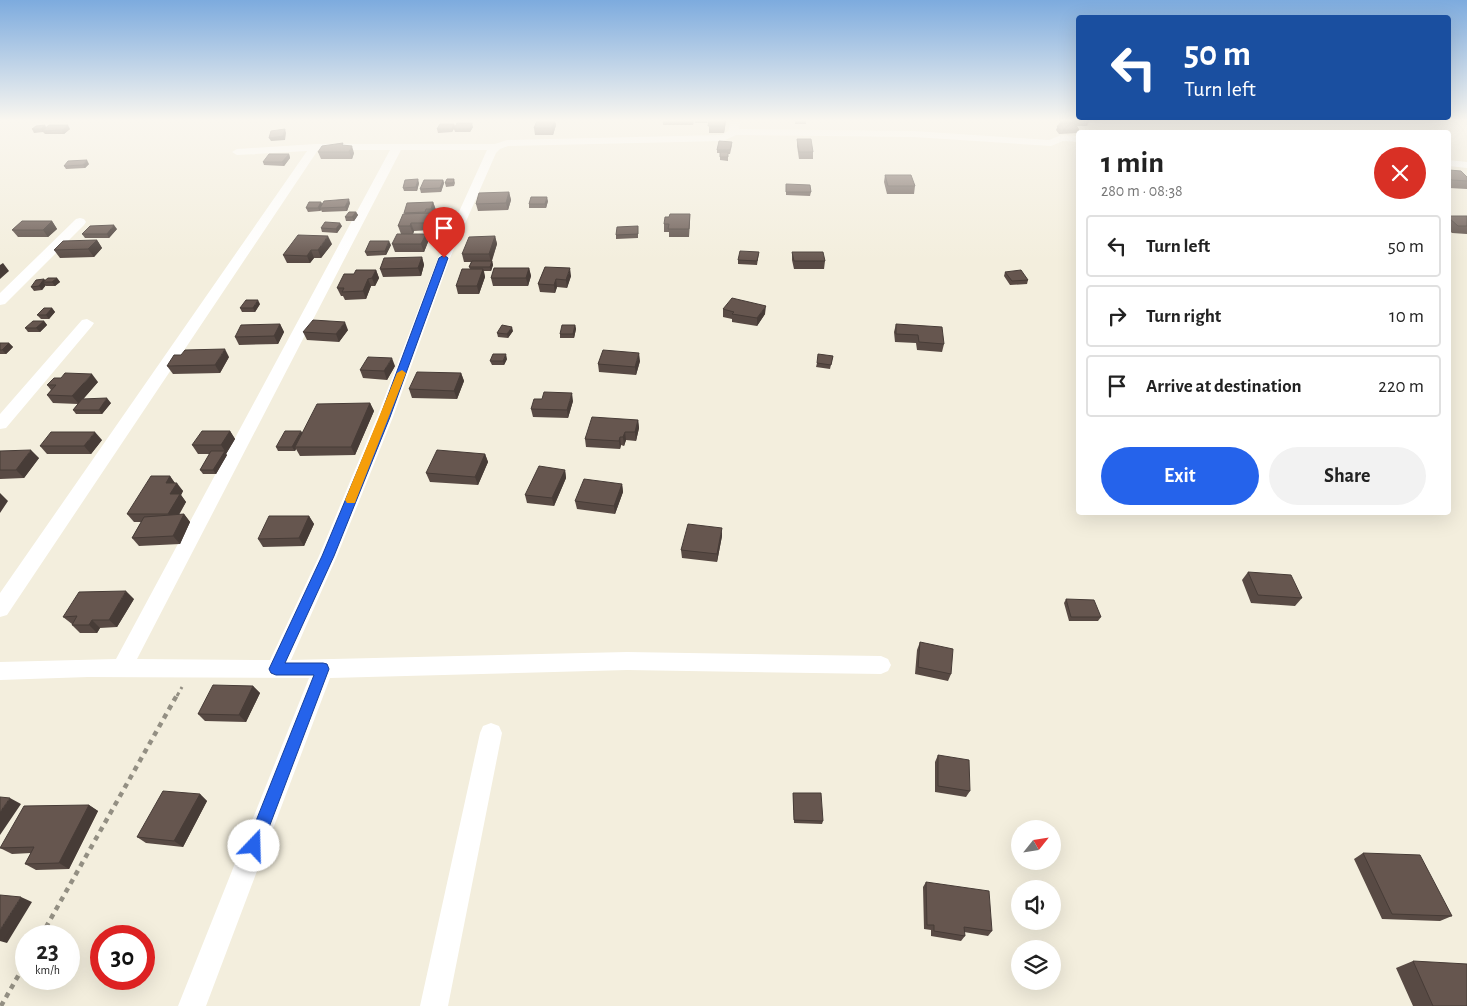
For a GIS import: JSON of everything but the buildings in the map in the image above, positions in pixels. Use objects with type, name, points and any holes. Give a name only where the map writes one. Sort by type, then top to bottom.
[{"type":"street","points":[[0,609],[301,168]]},
{"type":"street","points":[[121,668],[386,168]]},
{"type":"street","points":[[276,669],[328,556],[385,417],[444,258],[484,168]]},
{"type":"street","points":[[0,301],[80,222]]},
{"type":"street","points":[[0,424],[87,323]]},
{"type":"street","points":[[0,671],[121,668],[323,669],[627,661],[881,665]]},
{"type":"street","points":[[192,1006],[323,669]]},
{"type":"street","points":[[434,1006],[491,733]]},
{"type":"path","points":[[47,925],[193,668]]},
{"type":"path","points":[[2,1006],[15,982]]},
{"type":"slow traffic","points":[[351,500],[402,373]]},
{"type":"route","points":[[254,846],[323,669],[276,669],[328,556],[385,417],[444,258]]}]
